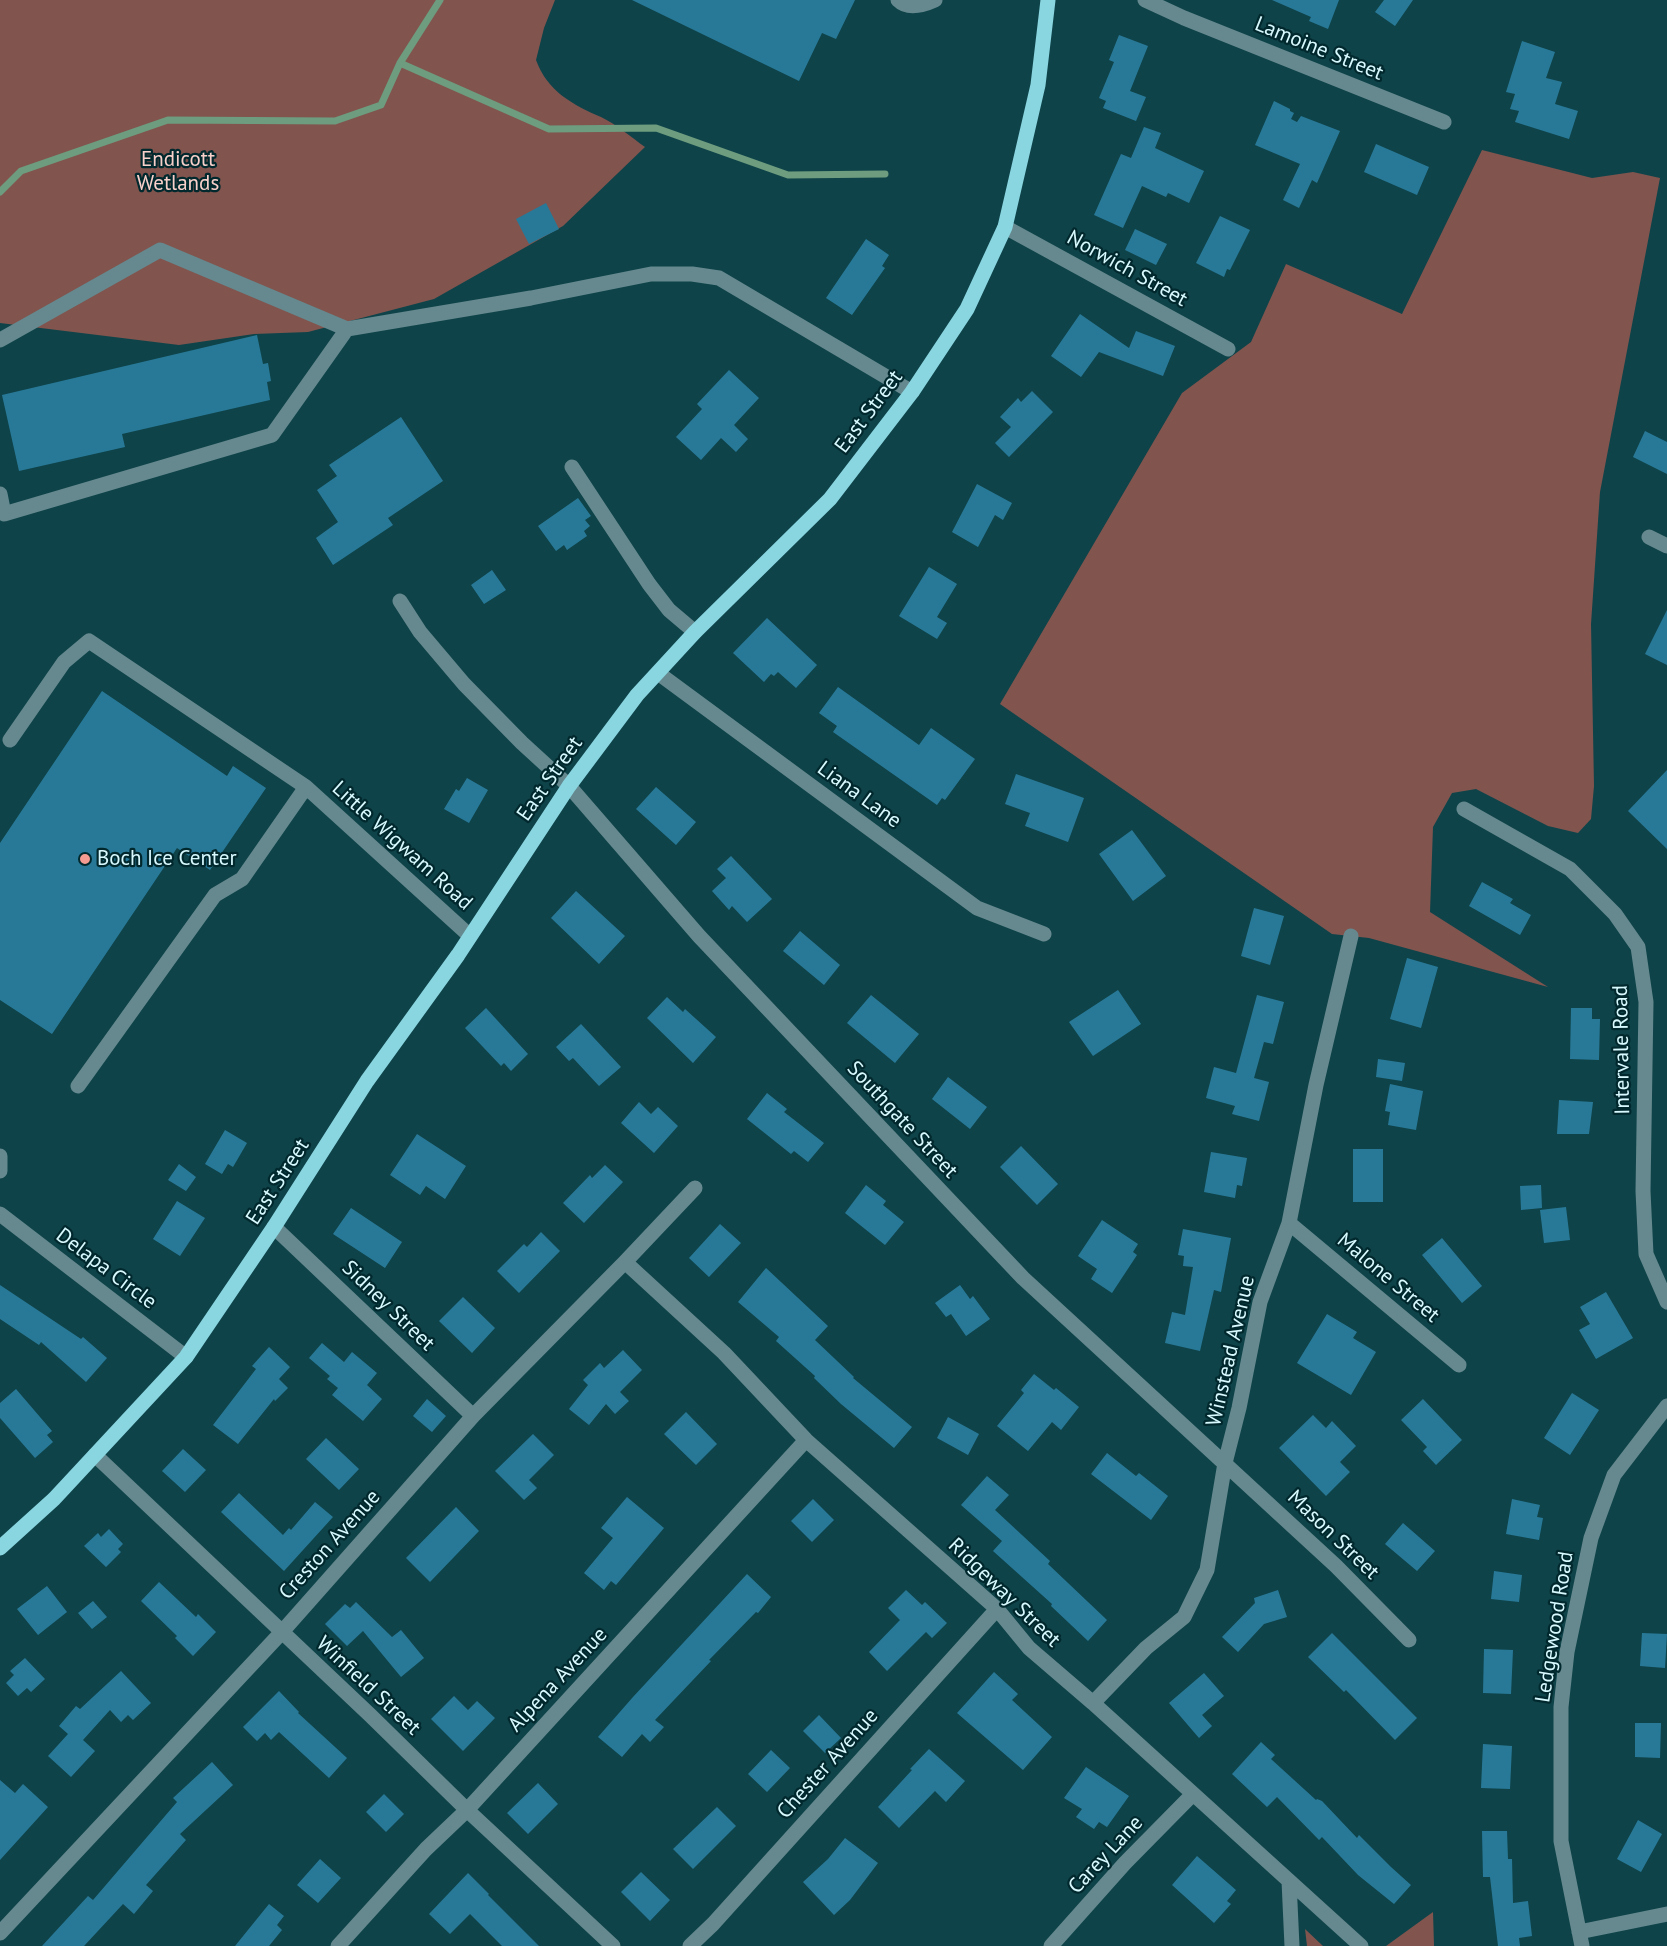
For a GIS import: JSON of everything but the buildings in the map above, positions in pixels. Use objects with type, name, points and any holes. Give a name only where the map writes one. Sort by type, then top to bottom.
[{"type":"main road","name":"East Street","points":[[0,1548],[54,1499],[186,1357],[274,1227],[367,1081],[458,955],[569,786],[638,695],[695,632],[830,499],[912,392],[967,309],[1005,227],[1038,85],[1045,1]]},
{"type":"street","points":[[898,0],[902,4],[921,6],[935,0]]},
{"type":"street","name":"Lamoine Street","points":[[1145,0],[1184,18],[1444,122]]},
{"type":"street","name":"Norwich Street","points":[[1005,227],[1228,349]]},
{"type":"street","points":[[0,340],[160,250],[347,329],[520,300],[651,274],[692,274],[718,278],[912,392]]},
{"type":"street","points":[[0,494],[4,514],[272,435],[347,329]]},
{"type":"street","points":[[572,467],[649,584],[669,610],[695,632]]},
{"type":"street","points":[[1649,537],[1667,546]]},
{"type":"street","name":"Southgate Street","points":[[400,601],[420,632],[464,684],[522,743],[569,786],[699,936],[1023,1278],[1225,1463]]},
{"type":"street","name":"Little Wigwam Road","points":[[10,740],[64,662],[89,641],[306,787],[470,936]]},
{"type":"street","name":"Liana Lane","points":[[658,673],[977,908],[1044,934]]},
{"type":"street","points":[[78,1086],[215,895],[242,879],[306,787]]},
{"type":"street","name":"Intervale Road","points":[[1464,809],[1570,869],[1615,914],[1638,947],[1646,1002],[1643,1191],[1646,1254],[1667,1302]]},
{"type":"street","name":"Winstead Avenue","points":[[1093,1703],[1146,1648],[1184,1617],[1207,1569],[1225,1463],[1239,1408],[1260,1302],[1289,1223],[1316,1085],[1351,936]]},
{"type":"street","points":[[0,1156],[0,1171]]},
{"type":"street","name":"Creston Avenue","points":[[0,1933],[281,1632],[473,1416],[695,1188]]},
{"type":"street","name":"Delapa Circle","points":[[0,1214],[186,1357]]},
{"type":"street","name":"Malone Street","points":[[1289,1223],[1459,1365]]},
{"type":"street","name":"Sidney Street","points":[[274,1227],[473,1416]]},
{"type":"street","name":"Ridgeway Street","points":[[625,1262],[724,1353],[806,1440],[997,1609],[1029,1648],[1093,1703],[1361,1946]]},
{"type":"street","name":"Ledgewood Road","points":[[1581,1939],[1561,1841],[1561,1707],[1567,1652],[1591,1538],[1614,1475],[1667,1406]]},
{"type":"street","name":"Alpena Avenue","points":[[338,1946],[426,1849],[467,1810],[806,1440]]},
{"type":"street","name":"Winfield Street","points":[[95,1455],[613,1946]]},
{"type":"street","name":"Mason Street","points":[[1225,1463],[1336,1566],[1409,1640]]},
{"type":"street","name":"Chester Avenue","points":[[690,1946],[721,1915],[997,1609]]},
{"type":"street","name":"Carey Lane","points":[[1051,1946],[1125,1863],[1193,1794]]},
{"type":"street","points":[[1289,1881],[1292,1946]]},
{"type":"street","points":[[1581,1939],[1667,1914]]},
{"type":"green space","name":"Endicott Wetlands","points":[[0,0],[555,0],[544,28],[536,60],[541,71],[562,96],[612,123],[645,147],[563,226],[434,299],[308,332],[254,334],[179,345],[0,323]]},
{"type":"green space","points":[[1482,150],[1592,178],[1633,172],[1660,178],[1600,492],[1591,624],[1594,786],[1591,819],[1578,833],[1548,826],[1476,789],[1452,793],[1433,827],[1430,912],[1548,987],[1369,938],[1332,934],[1000,704],[1182,393],[1251,342],[1286,264],[1402,314]]},
{"type":"green space","points":[[1433,1912],[1434,1946],[1386,1946]]},
{"type":"green space","points":[[1305,1929],[1323,1946],[1307,1946]]},
{"type":"waterway","points":[[440,0],[400,63],[549,129],[656,128],[788,175],[885,174]]},
{"type":"waterway","points":[[0,192],[21,171],[168,120],[335,121],[381,105],[400,63]]},
{"type":"place","name":"Boch Ice Center","points":[[85,859]]}]
